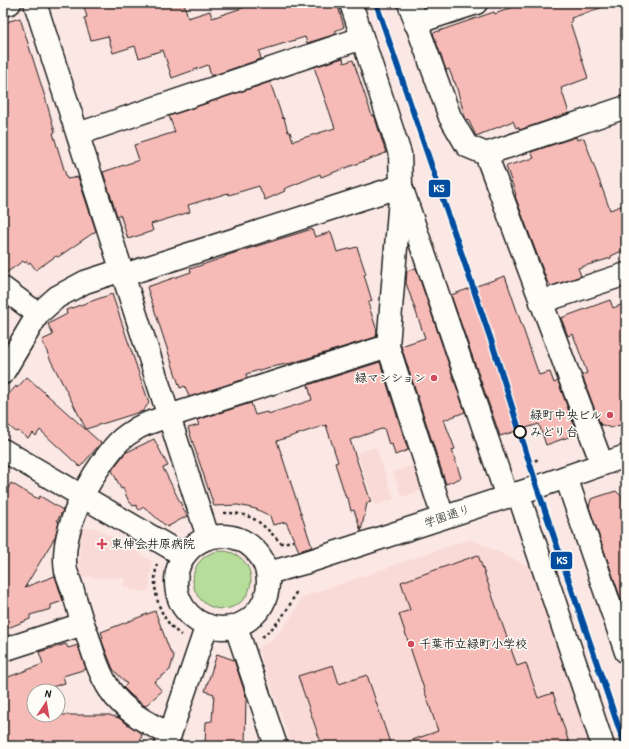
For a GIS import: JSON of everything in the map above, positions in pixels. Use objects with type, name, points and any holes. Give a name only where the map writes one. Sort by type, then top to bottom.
[{"type":"street","points":[[3,5],[10,3]]},
{"type":"street","points":[[34,3],[78,134],[208,537]]},
{"type":"street","points":[[351,3],[400,154],[402,186],[388,346],[443,517]]},
{"type":"street","points":[[476,3],[412,13],[450,117],[467,146],[486,154],[626,107]]},
{"type":"street","points":[[78,134],[362,38]]},
{"type":"street","points":[[486,154],[602,464]]},
{"type":"street","points":[[3,373],[38,314],[57,297],[85,282],[123,273],[402,186]]},
{"type":"street","points":[[402,186],[603,746]]},
{"type":"street","points":[[541,302],[626,274]]},
{"type":"street","points":[[3,288],[38,314]]},
{"type":"street","points":[[207,625],[168,740],[154,727],[127,709],[110,691],[100,671],[66,570],[66,551],[75,511],[97,470],[115,446],[134,430],[169,416],[388,346]]},
{"type":"street","points":[[3,450],[183,556]]},
{"type":"street","name":"学園通り","points":[[268,573],[304,563],[513,495],[626,456]]},
{"type":"street","points":[[566,476],[624,642]]},
{"type":"street","points":[[224,535],[239,538],[252,546],[262,558],[268,573],[268,587],[264,601],[257,613],[236,627],[220,628],[207,625],[195,619],[185,609],[178,597],[175,582],[177,569],[183,556],[194,544],[208,537],[224,535]]},
{"type":"street","points":[[3,650],[83,624]]},
{"type":"street","points":[[236,627],[276,746]]},
{"type":"path","points":[[529,462],[540,458]]},
{"type":"path","points":[[222,513],[237,512],[250,516],[264,525],[281,544],[296,540]]},
{"type":"path","points":[[158,560],[155,570],[155,589],[159,607],[163,616],[173,629],[186,639]]},
{"type":"path","points":[[257,641],[272,630],[292,603],[297,590]]},
{"type":"shaded area","points":[[376,447],[394,499],[375,506],[357,453]]},
{"type":"shaded area","points":[[414,465],[422,490],[402,497],[393,472]]},
{"type":"shaded area","name":"東伸会井原病院","points":[[81,528],[96,528],[152,561],[149,591],[130,591],[130,588],[124,587],[124,578],[79,577]]},
{"type":"shaded area","name":"千葉市立緑町小学校","points":[[470,539],[531,567],[591,746],[292,746],[258,648],[271,640],[284,627],[298,606],[302,597]]},
{"type":"green space","points":[[222,551],[233,553],[243,559],[249,569],[251,580],[249,591],[243,601],[233,607],[222,609],[211,607],[201,601],[195,591],[193,580],[195,569],[201,559],[211,553]]},
{"type":"building","points":[[83,3],[184,3],[188,18],[210,11],[212,18],[257,3],[337,3],[344,27],[335,31],[336,34],[307,43],[305,37],[259,51],[261,59],[211,76],[208,65],[172,78],[163,50],[139,58],[135,46],[113,53],[108,36],[91,40],[84,18],[87,17]]},
{"type":"building","points":[[524,3],[605,3],[606,6],[571,18],[572,22],[570,22],[588,78],[561,88],[569,113],[520,130],[518,127],[516,128],[513,121],[476,136],[468,119],[466,120],[455,82],[449,69],[446,70],[433,33],[494,12],[495,14]]},
{"type":"building","points":[[20,18],[45,97],[55,132],[53,133],[67,179],[78,177],[96,231],[36,270],[30,262],[28,264],[27,261],[25,263],[23,261],[3,275],[3,23]]},
{"type":"building","points":[[343,58],[344,63],[353,60],[372,116],[374,115],[386,153],[321,177],[320,174],[284,189],[285,191],[265,200],[259,186],[229,195],[228,193],[188,205],[190,212],[151,224],[153,231],[128,239],[120,214],[117,216],[103,172],[139,160],[134,145],[175,132],[169,116],[270,82],[288,132],[290,132],[293,141],[335,128],[314,67]]},
{"type":"building","points":[[576,137],[577,140],[584,138],[610,210],[626,204],[626,249],[611,256],[611,258],[578,268],[581,276],[551,286],[547,281],[515,196],[516,195],[506,166],[534,158],[531,152]]},
{"type":"building","points":[[312,229],[315,237],[331,232],[337,252],[357,247],[366,274],[364,275],[372,301],[368,303],[377,331],[376,337],[292,363],[246,374],[247,377],[242,380],[189,397],[185,386],[180,388],[147,287],[191,272],[190,269],[225,256]]},
{"type":"building","points":[[416,268],[465,412],[444,420],[455,449],[452,450],[461,478],[446,484],[401,346],[425,338],[406,283],[407,271]]},
{"type":"building","points":[[505,276],[539,375],[550,372],[554,383],[558,381],[577,434],[546,445],[539,424],[500,436],[451,295]]},
{"type":"building","points":[[112,294],[149,403],[143,411],[86,429],[50,359],[42,340],[53,335],[48,324],[67,314],[66,310]]},
{"type":"building","points":[[610,300],[613,308],[626,303],[626,423],[611,428],[600,424],[582,375],[587,373],[573,334],[568,336],[561,318]]},
{"type":"building","points":[[380,362],[408,450],[395,455],[392,444],[389,445],[384,428],[350,440],[371,502],[367,503],[361,531],[354,510],[351,511],[348,498],[346,498],[335,463],[338,462],[326,425],[277,441],[312,547],[299,551],[286,522],[273,525],[270,516],[256,509],[238,505],[214,506],[188,428],[199,425],[197,420],[251,403],[255,415],[267,412],[268,414],[312,400],[308,385]]},
{"type":"building","points":[[27,377],[101,443],[80,467],[40,430],[36,436],[33,433],[28,438],[18,431],[16,432],[3,421],[3,401],[16,386],[17,388]]},
{"type":"building","points":[[154,439],[168,466],[163,468],[187,516],[167,527],[144,507],[139,510],[136,505],[133,506],[129,502],[123,488],[121,489],[112,470],[125,453]]},
{"type":"building","points":[[11,483],[38,499],[40,496],[63,510],[57,521],[59,522],[55,537],[25,587],[55,576],[63,601],[51,605],[51,609],[30,615],[30,619],[3,630],[3,497]]},
{"type":"building","points":[[616,491],[626,501],[625,611],[589,507],[591,499]]},
{"type":"building","points":[[478,555],[517,666],[526,663],[538,698],[553,693],[570,746],[404,746],[404,743],[438,731],[399,614],[410,610],[401,582]]},
{"type":"building","points":[[155,611],[170,651],[174,656],[170,670],[154,682],[162,691],[145,706],[123,687],[127,684],[113,669],[101,638],[103,638],[101,632]]},
{"type":"building","points":[[66,644],[68,648],[78,645],[86,669],[63,676],[65,683],[26,683],[26,723],[66,723],[66,715],[109,715],[119,718],[142,734],[139,746],[96,746],[86,743],[75,746],[3,746],[3,679],[43,664],[39,652]]},
{"type":"building","points":[[217,654],[234,660],[246,696],[245,746],[205,746],[206,722],[212,721],[214,694],[205,691]]},
{"type":"building","points":[[333,665],[339,684],[367,675],[391,746],[322,746],[298,676]]},
{"type":"transit line","name":"KS","points":[[376,3],[493,346],[537,487],[625,746]]},
{"type":"place","name":"緑マンション","points":[[434,378]]},
{"type":"place","name":"緑町中央ビル","points":[[610,415]]},
{"type":"place","name":"みどり台","points":[[520,432]]},
{"type":"place","name":"東伸会井原病院","points":[[102,544]]},
{"type":"place","name":"千葉市立緑町小学校","points":[[411,644]]}]
